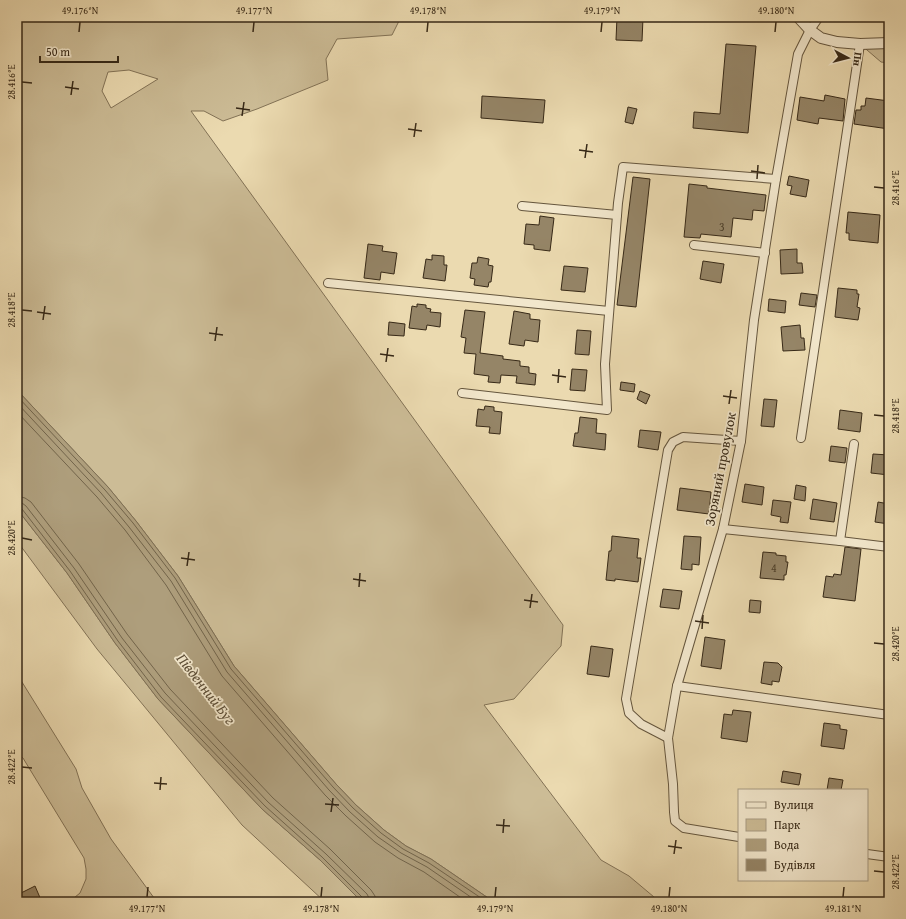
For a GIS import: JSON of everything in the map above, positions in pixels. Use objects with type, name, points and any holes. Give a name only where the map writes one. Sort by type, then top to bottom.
[{"type":"street","points":[[798,17],[810,30],[821,38],[837,42],[860,44],[889,42]]},
{"type":"street","name":"Зоряний провулок","points":[[738,837],[684,828],[675,821],[668,738],[677,686],[723,528],[741,441],[754,320],[776,179],[798,54],[810,30],[819,17]]},
{"type":"street","points":[[800,438],[860,44]]},
{"type":"street","points":[[462,393],[607,410],[605,364],[617,215],[623,167],[776,179]]},
{"type":"street","points":[[522,206],[617,215]]},
{"type":"street","points":[[694,245],[765,253]]},
{"type":"street","points":[[328,283],[609,311]]},
{"type":"street","points":[[668,738],[641,724],[633,717],[629,713],[626,699],[668,450],[673,442],[682,437],[741,441]]},
{"type":"street","points":[[840,541],[854,444]]},
{"type":"street","points":[[723,528],[889,547]]},
{"type":"street","points":[[677,686],[889,715]]},
{"type":"street","points":[[868,854],[889,857]]},
{"type":"green space","points":[[17,17],[401,17],[392,35],[337,39],[326,59],[328,80],[223,121],[204,111],[191,111],[563,625],[561,646],[514,699],[484,705],[601,860],[629,876],[658,902],[494,902],[431,859],[406,846],[384,830],[356,805],[336,784],[234,666],[178,576],[136,521],[108,487],[17,390]],"holes":[[[129,70],[158,79],[111,108],[102,91],[108,72]]]},
{"type":"green space","points":[[889,43],[889,63],[881,62],[860,44]]},
{"type":"green space","points":[[17,509],[67,573],[115,643],[158,699],[262,809],[320,860],[362,902],[325,902],[242,825],[97,649],[17,541]]},
{"type":"green space","points":[[17,674],[76,769],[82,788],[111,839],[157,902],[69,902],[80,893],[86,879],[84,858],[23,758],[17,754]]},
{"type":"water","name":"Південний Буг","points":[[17,390],[108,487],[136,521],[178,576],[234,666],[336,784],[356,805],[384,830],[406,846],[431,859],[494,902],[362,902],[320,860],[262,809],[158,699],[115,643],[67,573],[17,509]]},
{"type":"building","points":[[617,17],[643,18],[642,41],[616,40]]},
{"type":"building","points":[[726,44],[756,46],[748,133],[693,128],[694,112],[720,114]]},
{"type":"building","points":[[825,95],[845,99],[843,121],[819,118],[818,124],[797,120],[800,97],[824,101]]},
{"type":"building","points":[[482,96],[545,100],[543,123],[481,118]]},
{"type":"building","points":[[866,98],[889,101],[889,129],[854,124],[856,110],[861,110],[861,106],[865,106]]},
{"type":"building","points":[[628,107],[637,109],[633,124],[625,122]]},
{"type":"building","points":[[789,176],[809,180],[806,197],[790,194],[792,186],[787,185]]},
{"type":"building","points":[[633,177],[650,179],[636,307],[617,305]]},
{"type":"building","points":[[689,184],[707,186],[707,188],[766,195],[764,211],[753,210],[752,220],[733,218],[731,237],[701,234],[700,238],[684,237]]},
{"type":"building","points":[[848,212],[880,215],[878,243],[849,240],[849,233],[846,233]]},
{"type":"building","points":[[540,216],[554,218],[550,251],[534,249],[534,245],[524,244],[526,224],[539,225]]},
{"type":"building","points":[[368,244],[383,246],[382,251],[397,253],[394,274],[381,272],[380,280],[364,278]]},
{"type":"building","points":[[797,249],[797,263],[802,263],[803,273],[781,274],[780,250]]},
{"type":"building","points":[[432,255],[444,256],[444,265],[447,265],[445,281],[423,278],[426,259],[432,260]]},
{"type":"building","points":[[478,257],[489,259],[488,265],[493,266],[491,282],[489,282],[488,287],[474,285],[475,279],[470,278],[472,263],[477,263]]},
{"type":"building","points":[[703,261],[724,264],[721,283],[700,279]]},
{"type":"building","points":[[564,266],[588,268],[585,292],[561,290]]},
{"type":"building","points":[[838,288],[857,290],[857,294],[859,294],[857,307],[860,308],[858,320],[835,317]]},
{"type":"building","points":[[801,293],[817,295],[815,307],[799,305]]},
{"type":"building","points":[[769,299],[786,301],[785,313],[768,311]]},
{"type":"building","points":[[417,304],[426,305],[426,308],[431,309],[430,312],[441,313],[440,327],[427,325],[426,330],[409,328],[412,306],[417,307]]},
{"type":"building","points":[[465,310],[485,312],[480,353],[503,356],[503,359],[520,361],[520,366],[529,367],[529,373],[536,374],[535,385],[516,383],[517,376],[501,375],[500,383],[488,382],[489,376],[474,374],[476,354],[464,353],[466,338],[461,337]]},
{"type":"building","points":[[514,311],[530,314],[530,319],[540,320],[538,342],[525,340],[524,346],[509,344]]},
{"type":"building","points":[[389,322],[405,324],[404,336],[388,335]]},
{"type":"building","points":[[800,325],[801,338],[804,338],[805,350],[783,351],[781,327]]},
{"type":"building","points":[[577,330],[591,331],[589,355],[575,354]]},
{"type":"building","points":[[572,369],[587,370],[585,391],[570,390]]},
{"type":"building","points":[[621,382],[635,384],[634,392],[620,390]]},
{"type":"building","points":[[640,391],[650,395],[646,404],[637,399]]},
{"type":"building","points":[[764,399],[777,400],[774,427],[761,426]]},
{"type":"building","points":[[485,406],[494,407],[494,411],[502,412],[500,434],[489,433],[490,427],[476,426],[478,409],[484,410]]},
{"type":"building","points":[[840,410],[862,413],[860,432],[838,429]]},
{"type":"building","points":[[580,417],[597,419],[596,433],[606,434],[605,450],[573,446],[575,433],[578,433]]},
{"type":"building","points":[[640,430],[661,432],[658,450],[638,447]]},
{"type":"building","points":[[831,446],[847,448],[845,463],[829,461]]},
{"type":"building","points":[[873,454],[889,455],[889,475],[871,473]]},
{"type":"building","points":[[745,484],[764,487],[762,505],[742,502]]},
{"type":"building","points":[[796,485],[806,487],[805,501],[794,499]]},
{"type":"building","points":[[680,488],[711,492],[709,514],[677,510]]},
{"type":"building","points":[[813,499],[837,503],[834,522],[810,519]]},
{"type":"building","points":[[773,500],[791,502],[788,523],[780,522],[781,517],[771,515]]},
{"type":"building","points":[[878,502],[889,504],[889,524],[875,522]]},
{"type":"building","points":[[612,536],[639,539],[637,558],[641,558],[638,582],[615,579],[615,581],[606,580]]},
{"type":"building","points":[[684,536],[701,537],[699,565],[692,564],[692,570],[681,569]]},
{"type":"building","points":[[845,547],[861,549],[855,601],[823,597],[826,576],[833,577],[834,574],[841,575]]},
{"type":"building","points":[[763,552],[776,553],[776,555],[786,556],[786,562],[788,562],[784,580],[760,578]]},
{"type":"building","points":[[663,589],[682,591],[679,609],[660,607]]},
{"type":"building","points":[[750,600],[761,601],[760,613],[749,612]]},
{"type":"building","points":[[705,637],[725,640],[721,669],[701,666]]},
{"type":"building","points":[[591,646],[613,649],[609,677],[587,674]]},
{"type":"building","points":[[764,662],[778,663],[782,667],[779,682],[772,681],[772,685],[761,683]]},
{"type":"building","points":[[733,710],[751,712],[747,742],[721,738],[724,714],[732,715]]},
{"type":"building","points":[[824,723],[840,725],[840,729],[847,730],[844,749],[821,746]]},
{"type":"building","points":[[783,771],[801,774],[799,785],[781,782]]},
{"type":"building","points":[[829,778],[843,780],[841,789],[827,789]]},
{"type":"building","points":[[35,886],[41,900],[35,902],[17,902],[17,895]]}]
